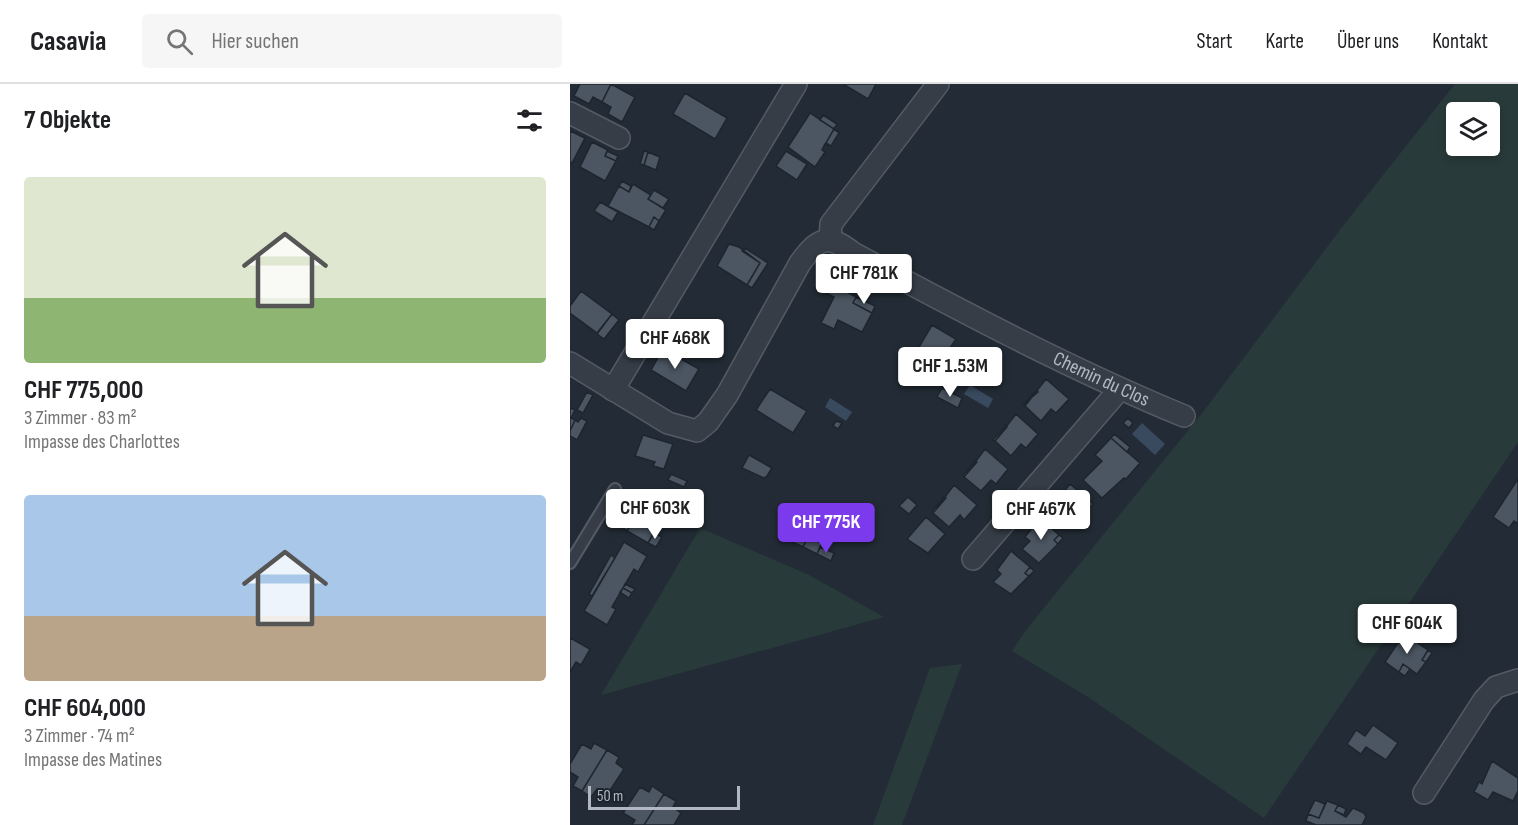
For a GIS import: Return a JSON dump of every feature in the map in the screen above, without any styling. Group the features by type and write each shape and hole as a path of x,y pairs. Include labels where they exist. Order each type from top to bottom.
{"street":[{"path":"613,390 796,84"},
{"path":"570,363 668,423 697,431 708,422 727,395 800,262 810,249 821,241 830,240 831,224 938,84"},
{"path":"570,113 619,138"},
{"name":"Chemin du Clos","path":"830,240 840,242 853,253 907,282 1119,390 1184,416"},
{"path":"973,559 1119,390"},
{"path":"1424,793 1484,700 1496,687 1518,680"}],"lane":[{"path":"570,563 615,489"}],"shaded area":[{"path":"1455,84 1518,84 1518,442 1264,818 1088,697 1012,651 1026,630 1203,412 1346,222"},
{"path":"700,528 809,575 884,617 601,695"},
{"path":"962,664 902,825 873,825 930,668"}],"water":[{"path":"970,385 993,399 988,408 964,394"},
{"path":"830,398 852,412 846,421 825,407"},
{"path":"1142,423 1165,444 1155,455 1132,434"}],"building":[{"path":"580,84 611,84 602,102 593,97 589,104 574,96"},
{"path":"611,84 635,97 622,122 608,114 611,107 602,102"},
{"path":"843,84 876,84 868,99"},
{"path":"685,93 727,118 715,139 673,114"},
{"path":"810,113 834,129 826,143 831,146 825,144 822,150 825,152 815,167 788,147"},
{"path":"823,115 837,124 834,129 820,120"},
{"path":"834,129 839,133 831,146 826,143"},
{"path":"570,131 585,138 572,163 570,162"},
{"path":"592,142 608,150 605,156 616,161 605,181 580,167"},
{"path":"607,151 618,156 616,161 605,156"},
{"path":"644,151 648,152 644,165 640,164"},
{"path":"786,151 807,164 797,180 776,166"},
{"path":"648,152 660,157 656,170 644,165"},
{"path":"622,181 631,186 629,192 619,186"},
{"path":"633,184 651,195 648,199 666,210 659,221 654,217 649,227 608,206 619,186 629,192"},
{"path":"654,190 669,199 663,208 648,199"},
{"path":"600,202 618,212 612,222 594,211"},
{"path":"654,217 659,221 654,230 649,227"},
{"path":"729,244 739,247 760,263 747,285 717,266"},
{"path":"745,248 768,263 752,288 747,285 760,263 742,251"},
{"path":"831,274 851,284 847,292 856,297 853,303 872,313 862,332 838,320 834,329 821,323 834,297 822,291"},
{"path":"581,291 612,314 597,333 570,313 570,306"},
{"path":"856,297 875,306 872,313 853,303"},
{"path":"612,314 619,320 604,339 597,334"},
{"path":"932,325 956,339 950,348 968,359 954,382 930,368 926,374 909,364"},
{"path":"663,349 699,369 686,391 651,370"},
{"path":"966,363 973,367 964,383 956,378"},
{"path":"930,368 936,372 932,378 926,374"},
{"path":"1046,379 1069,399 1056,413 1051,409 1041,421 1025,406"},
{"path":"942,388 962,398 958,408 937,397"},
{"path":"770,389 807,411 793,433 756,410"},
{"path":"587,392 593,395 583,413 577,410"},
{"path":"570,408 575,410 571,418 575,420 570,431"},
{"path":"1016,414 1038,434 1026,448 1021,444 1011,456 995,441"},
{"path":"581,418 587,421 577,440 570,436 570,431 575,420 578,422"},
{"path":"1128,418 1133,423 1129,428 1123,423"},
{"path":"836,421 842,423 838,429 833,426"},
{"path":"1006,425 1007,427 995,441 993,440"},
{"path":"1114,434 1130,447 1127,452 1111,438"},
{"path":"643,435 673,444 664,469 653,466 655,462 635,456"},
{"path":"1111,438 1140,463 1126,479 1124,478 1102,498 1083,480 1102,461 1095,455"},
{"path":"985,449 1008,469 996,484 991,480 981,491 964,477"},
{"path":"749,455 772,468 767,476 764,478 742,468"},
{"path":"975,461 977,462 964,477 963,475"},
{"path":"671,474 687,481 684,487 668,480"},
{"path":"1518,479 1518,524 1514,521 1509,528 1493,517"},
{"path":"1070,484 1089,500 1084,506 1088,509 1068,529 1052,515 1060,506 1055,503"},
{"path":"954,485 977,505 964,520 960,515 949,527 933,513"},
{"path":"649,493 674,508 664,526 659,523 648,543 627,531"},
{"path":"908,497 917,505 909,514 899,506"},
{"path":"944,497 946,498 933,513 932,511"},
{"path":"1089,500 1093,504 1088,509 1084,506"},
{"path":"636,507 639,509 627,531 623,528"},
{"path":"926,517 945,534 928,553 907,539"},
{"path":"1040,518 1059,535 1054,540 1058,544 1039,563 1022,549 1030,541 1025,537"},
{"path":"793,529 808,536 803,547 788,540"},
{"path":"654,533 662,537 656,547 648,543"},
{"path":"1059,535 1063,538 1058,544 1054,540"},
{"path":"808,536 822,543 817,554 803,547"},
{"path":"624,542 647,556 638,572 634,569 612,607 616,609 607,625 584,611"},
{"path":"820,547 834,553 831,561 817,554"},
{"path":"1011,551 1030,567 1025,573 1029,576 1011,594 993,582 1001,574 997,570"},
{"path":"611,555 615,558 592,596 589,594"},
{"path":"1030,567 1034,571 1029,576 1025,573"},
{"path":"625,584 635,589 632,593 623,588"},
{"path":"623,588 632,593 629,598 620,592"},
{"path":"1404,634 1428,650 1422,660 1426,662 1417,674 1403,664 1399,672 1385,662"},
{"path":"570,638 590,649 581,665 576,662 570,672"},
{"path":"1428,650 1432,653 1426,662 1422,660"},
{"path":"1403,664 1410,669 1405,676 1399,672"},
{"path":"1373,725 1398,743 1386,760 1366,747 1361,754 1347,744 1356,730 1365,736"},
{"path":"594,743 607,750 582,791 573,786 578,777 570,772 570,764 582,744 591,749"},
{"path":"607,750 619,757 616,763 624,769 607,795 597,789 591,797 582,791"},
{"path":"1492,761 1518,778 1518,791 1513,801 1493,792 1488,800 1474,792 1479,782 1482,784"},
{"path":"652,786 664,794 644,825 632,825 635,820 623,813 640,787 649,792"},
{"path":"664,794 676,801 673,807 681,813 674,825 644,825"},
{"path":"1315,800 1325,804 1319,818 1308,814"},
{"path":"1327,801 1338,805 1335,811 1346,817 1353,808 1364,813 1366,817 1362,825 1316,825 1306,821 1308,814 1319,818"},
{"path":"1338,805 1346,809 1344,815 1335,811"}]}
